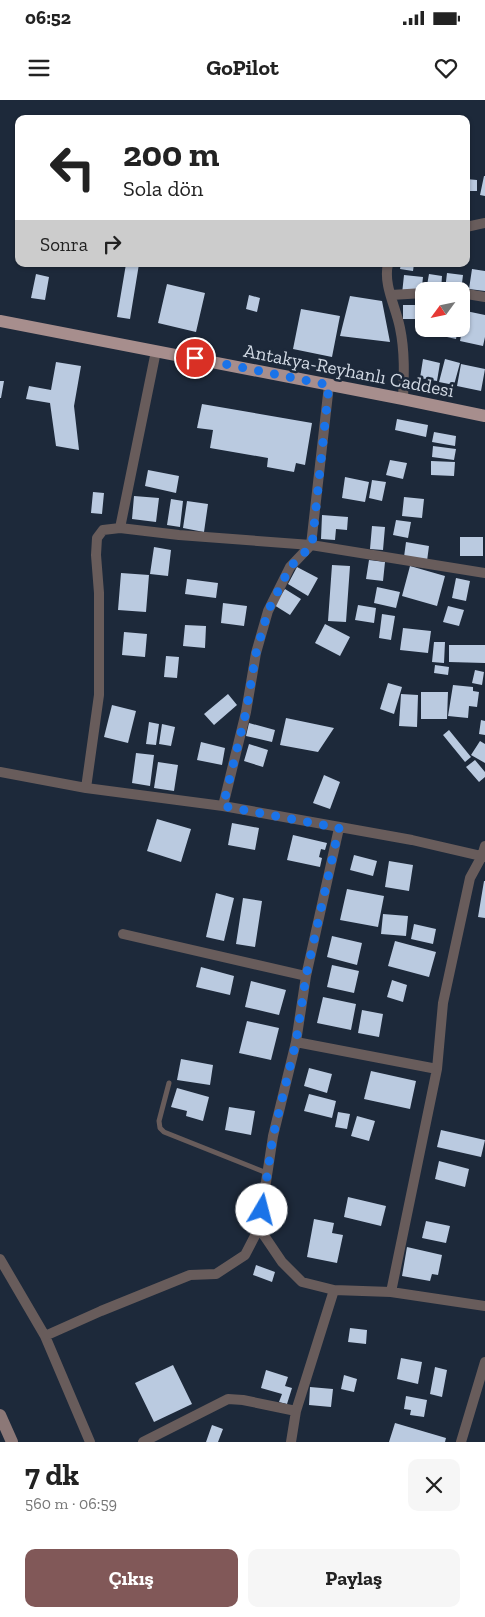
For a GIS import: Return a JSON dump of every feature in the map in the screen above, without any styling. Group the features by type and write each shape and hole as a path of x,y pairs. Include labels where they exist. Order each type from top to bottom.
{"main road":[{"name":"Antakya-Reyhanlı Caddesi","path":"0,321 485,416"}],"street":[{"path":"470,227 485,223"},
{"path":"387,267 386,274 400,328 404,357 404,399"},
{"path":"391,295 415,294"},
{"path":"470,294 485,297"},
{"path":"120,528 156,351"},
{"path":"223,806 246,712 256,653 268,611 290,567 312,545 329,385"},
{"path":"86,788 99,695 100,593 96,555 97,538 103,530 120,528 179,535 312,545 485,573"},
{"path":"0,772 86,788 223,806 484,853 470,878 449,974 443,1004 437,1069 391,1292"},
{"path":"45,1336 190,1275 216,1274 245,1254 259,1228 273,1136 296,1042 306,976 339,828"},
{"path":"123,934 306,976"},
{"path":"296,1042 437,1069"},
{"path":"259,1228 282,1262 302,1282 334,1290 391,1292 485,1306"},
{"path":"0,1259 45,1336 90,1442"},
{"path":"291,1442 296,1412 334,1290"},
{"path":"461,1442 485,1362"},
{"path":"143,1442 228,1399 243,1400 296,1412"},
{"path":"0,1415 12,1442"}],"lane":[{"path":"168,1083 159,1121 160,1128 164,1132 267,1173"}],"building":[{"path":"485,176 485,196 480,195"},
{"path":"470,179 477,180 477,191 470,191"},
{"path":"125,267 139,267 130,319 117,317"},
{"path":"400,267 414,267 413,271 400,269"},
{"path":"472,269 485,271 485,291 470,289"},
{"path":"447,273 463,275 462,282 446,282"},
{"path":"36,274 49,277 45,300 31,298"},
{"path":"429,274 442,276 442,282 428,282"},
{"path":"404,275 423,277 422,282 415,282 415,295 402,294"},
{"path":"167,284 205,293 196,332 158,323"},
{"path":"249,295 260,298 257,312 246,309"},
{"path":"350,296 382,301 390,342 340,336"},
{"path":"403,305 415,305 415,319 403,319"},
{"path":"301,309 340,316 332,357 293,349"},
{"path":"470,312 485,315 483,346 460,341 461,338 470,338"},
{"path":"423,359 440,363 437,381 420,378"},
{"path":"445,359 460,363 454,385 439,382"},
{"path":"56,362 81,366 74,406 79,450 56,446 50,403 26,399 29,386 51,390"},
{"path":"461,364 485,369 481,391 457,386"},
{"path":"0,381 4,381 1,398 0,398"},
{"path":"202,404 312,423 305,465 296,463 294,472 267,467 268,458 210,448 213,430 197,428"},
{"path":"397,419 428,425 426,437 395,430"},
{"path":"434,432 456,436 455,446 432,442"},
{"path":"433,446 456,449 454,460 432,457"},
{"path":"390,460 407,463 403,479 386,475"},
{"path":"431,461 455,462 454,476 431,475"},
{"path":"148,470 179,476 176,493 145,486"},
{"path":"345,477 369,482 365,502 342,498"},
{"path":"372,480 386,482 382,501 369,498"},
{"path":"93,492 104,493 102,514 91,513"},
{"path":"134,496 159,498 156,522 132,519"},
{"path":"404,497 424,499 422,518 402,516"},
{"path":"171,499 183,501 180,527 167,525"},
{"path":"187,501 208,504 204,532 183,528"},
{"path":"322,515 348,517 347,530 336,529 335,540 321,539"},
{"path":"396,520 411,522 408,538 393,535"},
{"path":"372,526 385,527 383,550 370,549"},
{"path":"460,537 483,537 483,556 460,556"},
{"path":"406,542 429,546 427,561 404,557"},
{"path":"154,547 171,550 168,576 150,574"},
{"path":"369,560 385,562 383,581 366,579"},
{"path":"332,565 350,566 346,622 328,621"},
{"path":"410,566 445,576 437,606 402,596"},
{"path":"297,567 318,578 308,596 288,584"},
{"path":"121,573 149,575 146,612 118,610"},
{"path":"456,578 470,581 466,601 452,598"},
{"path":"187,579 218,583 216,598 185,594"},
{"path":"377,587 400,592 396,608 374,603"},
{"path":"285,589 301,599 290,615 274,605"},
{"path":"223,603 247,606 244,626 221,623"},
{"path":"358,605 376,608 374,623 355,620"},
{"path":"448,606 464,610 459,626 443,622"},
{"path":"382,614 395,616 391,640 379,638"},
{"path":"325,624 350,637 340,656 315,643"},
{"path":"185,625 206,626 205,648 183,646"},
{"path":"403,628 431,631 428,653 400,650"},
{"path":"124,632 147,634 145,657 122,655"},
{"path":"434,642 445,642 444,663 432,662"},
{"path":"449,645 485,645 485,663 449,662"},
{"path":"166,656 179,657 177,678 164,677"},
{"path":"435,665 449,667 448,675 434,673"},
{"path":"475,670 484,672 482,685 472,683"},
{"path":"388,683 402,687 394,714 380,709"},
{"path":"453,685 473,687 473,691 479,692 477,707 469,706 468,718 448,716"},
{"path":"421,692 448,692 447,719 421,719"},
{"path":"228,694 237,705 214,725 204,714"},
{"path":"401,694 418,695 417,727 399,726"},
{"path":"112,705 136,711 128,743 104,737"},
{"path":"286,718 334,728 318,752 280,745"},
{"path":"481,720 485,721 485,735 479,734"},
{"path":"149,722 159,724 156,745 146,744"},
{"path":"249,723 275,730 272,742 246,736"},
{"path":"162,724 175,727 171,746 159,744"},
{"path":"449,730 471,757 465,762 443,735"},
{"path":"480,741 485,744 485,763 471,755"},
{"path":"201,742 225,748 222,765 197,760"},
{"path":"249,744 268,750 263,767 244,761"},
{"path":"136,753 154,755 150,786 132,783"},
{"path":"475,760 485,772 485,777 479,782 466,767"},
{"path":"158,762 178,765 174,791 154,788"},
{"path":"324,775 340,782 330,809 313,803"},
{"path":"157,819 191,829 181,862 147,851"},
{"path":"232,823 259,828 255,850 228,845"},
{"path":"293,835 327,843 325,850 321,849 319,857 322,858 320,867 287,860"},
{"path":"354,855 377,861 373,876 350,870"},
{"path":"389,861 413,865 409,891 385,887"},
{"path":"485,881 485,918 478,917"},
{"path":"347,889 384,896 378,927 340,920"},
{"path":"216,893 234,898 224,941 206,937"},
{"path":"243,898 262,901 255,947 236,944"},
{"path":"383,914 408,916 406,936 381,934"},
{"path":"414,924 436,929 433,944 411,939"},
{"path":"332,936 362,943 357,965 327,957"},
{"path":"395,941 436,952 429,977 388,966"},
{"path":"332,965 359,971 354,993 327,987"},
{"path":"201,967 234,976 230,995 196,987"},
{"path":"392,980 407,985 403,1002 387,997"},
{"path":"251,981 286,990 279,1015 245,1007"},
{"path":"323,997 356,1004 351,1030 317,1023"},
{"path":"362,1010 383,1014 379,1037 358,1033"},
{"path":"247,1021 279,1028 271,1060 239,1053"},
{"path":"181,1059 213,1065 210,1085 177,1080"},
{"path":"309,1068 332,1074 327,1093 304,1086"},
{"path":"371,1071 416,1081 410,1109 364,1099"},
{"path":"177,1088 209,1097 203,1121 186,1116 187,1111 171,1107"},
{"path":"309,1094 336,1101 332,1118 304,1111"},
{"path":"229,1107 255,1111 251,1135 225,1130"},
{"path":"338,1112 350,1114 347,1129 335,1127"},
{"path":"357,1116 375,1121 369,1141 351,1136"},
{"path":"441,1130 485,1140 481,1157 437,1147"},
{"path":"439,1161 469,1169 465,1187 435,1179"},
{"path":"348,1197 386,1206 381,1226 344,1217"},
{"path":"314,1219 334,1223 332,1233 343,1235 337,1263 307,1257"},
{"path":"426,1221 450,1226 446,1243 422,1238"},
{"path":"407,1247 442,1255 438,1275 432,1274 430,1281 402,1276"},
{"path":"256,1265 275,1272 272,1282 253,1275"},
{"path":"350,1328 367,1330 366,1344 348,1342"},
{"path":"401,1358 422,1362 418,1384 397,1379"},
{"path":"173,1365 192,1404 154,1422 135,1383"},
{"path":"435,1367 447,1370 442,1397 430,1394"},
{"path":"266,1370 288,1377 285,1386 292,1388 287,1404 279,1402 282,1394 261,1388"},
{"path":"344,1375 357,1379 354,1392 341,1389"},
{"path":"310,1387 333,1389 331,1407 309,1405"},
{"path":"406,1396 427,1400 424,1417 410,1415 411,1410 404,1409"},
{"path":"395,1423 446,1438 445,1442 389,1442"},
{"path":"212,1425 223,1429 218,1442 206,1442"}],"route":[{"path":"195,358 329,385 312,545 290,567 268,611 256,653 246,712 223,806 339,828 306,976 296,1042 273,1136 262,1210"}]}
